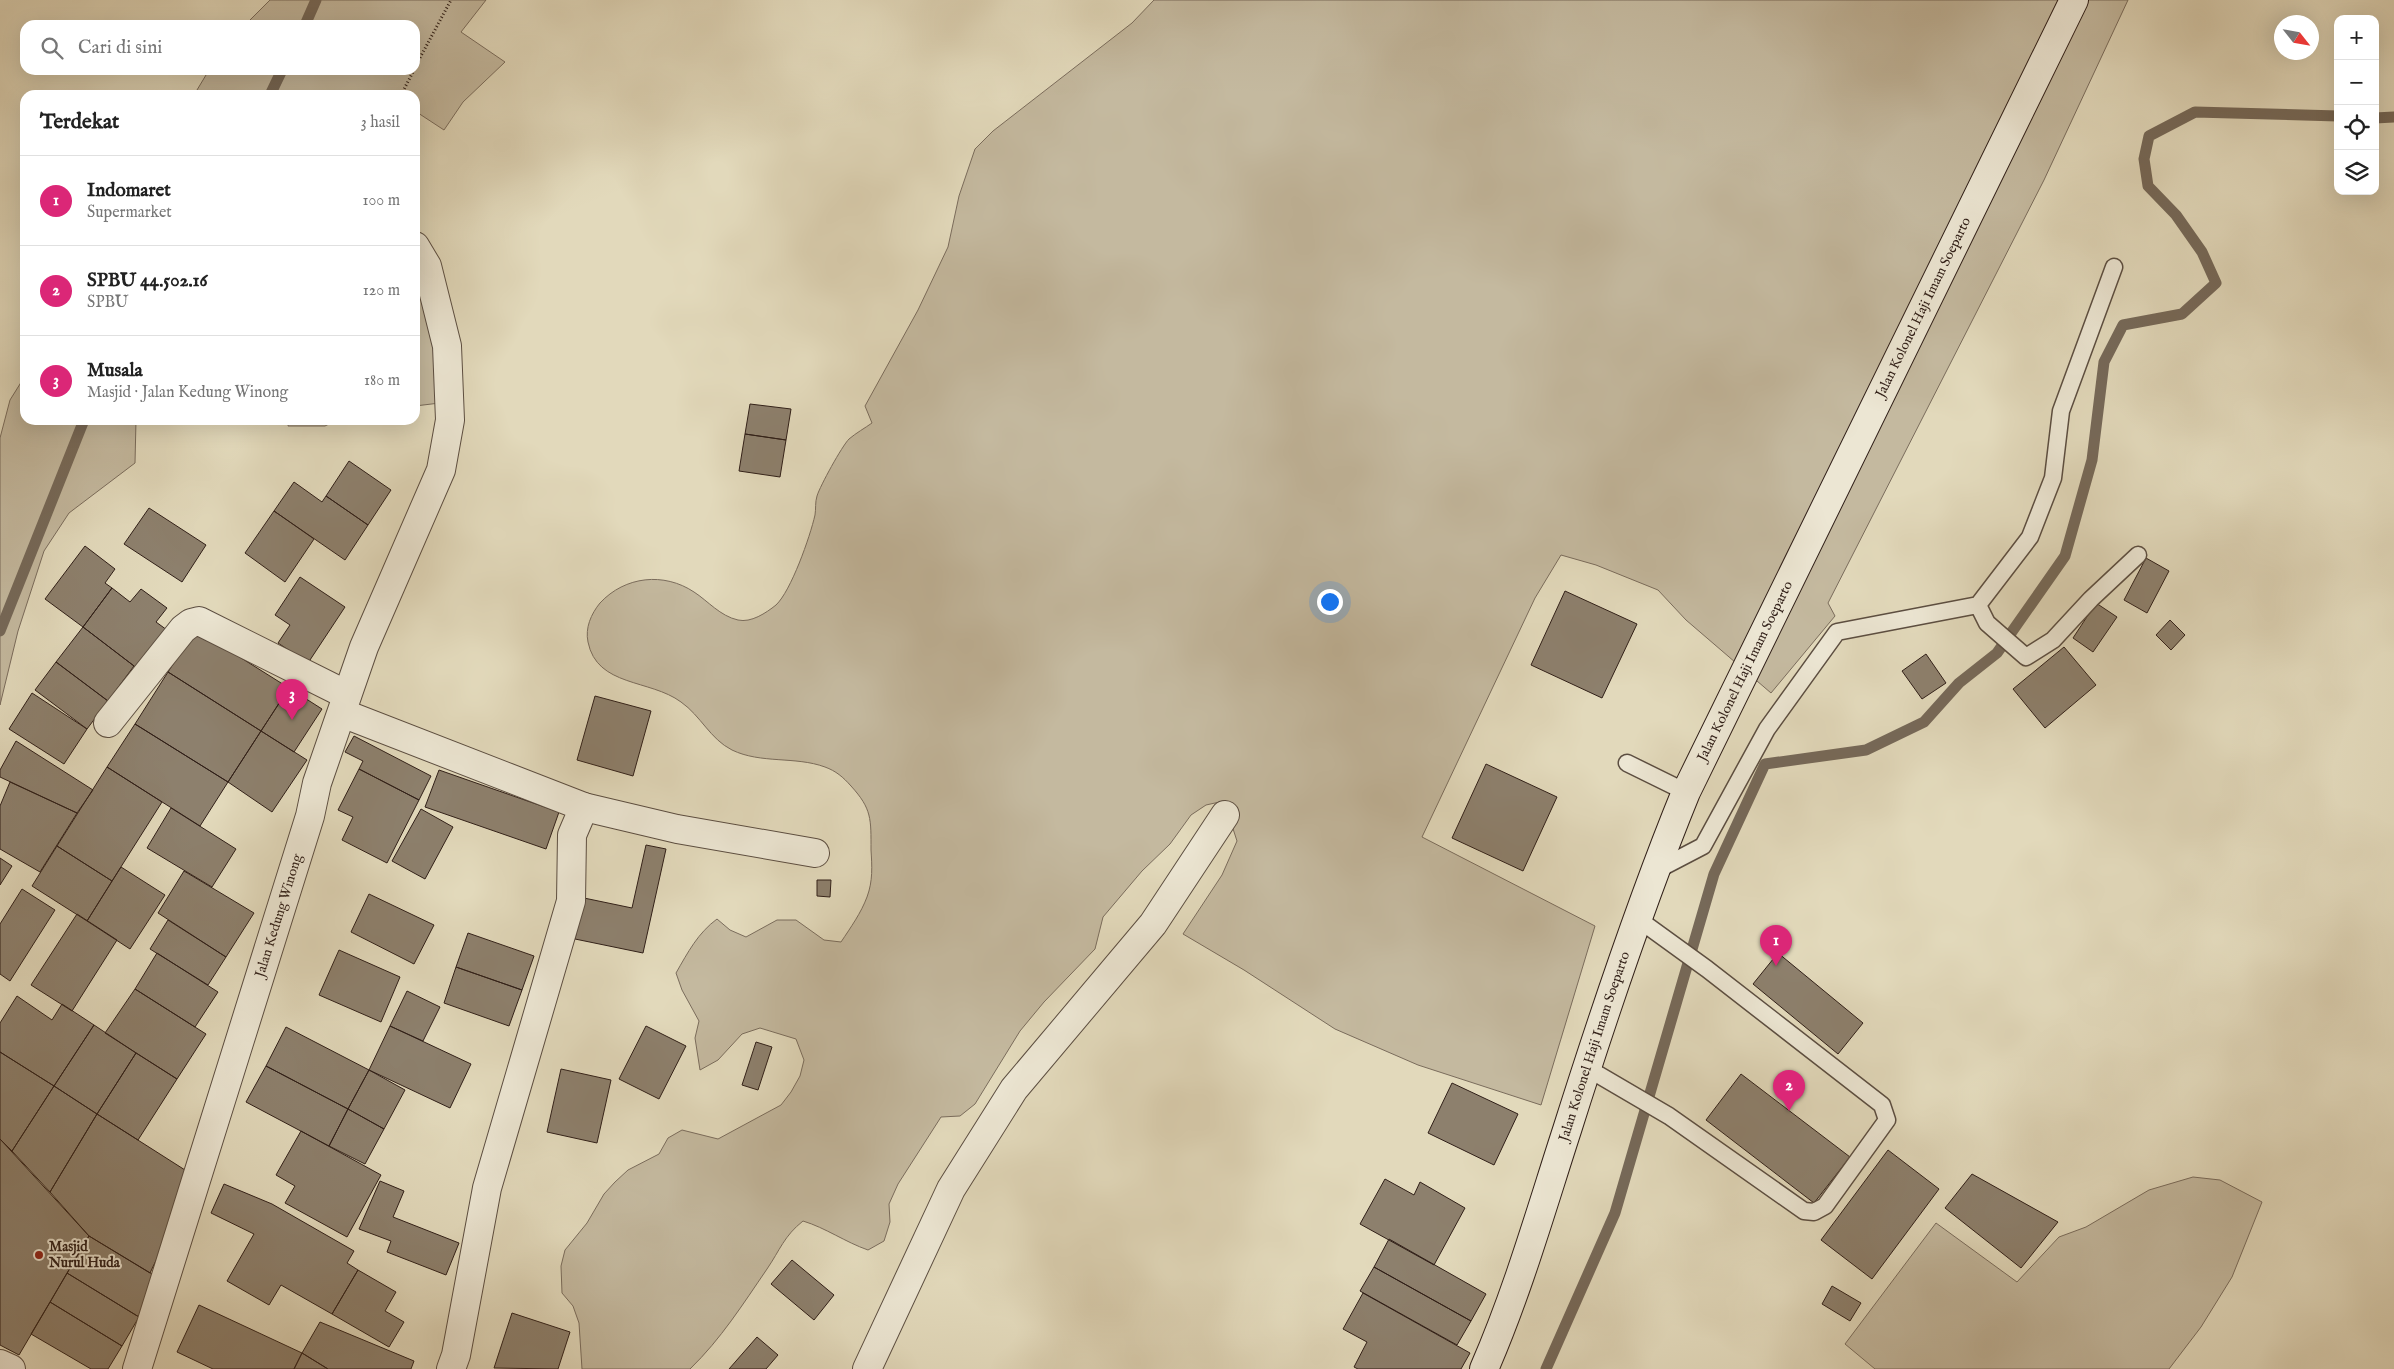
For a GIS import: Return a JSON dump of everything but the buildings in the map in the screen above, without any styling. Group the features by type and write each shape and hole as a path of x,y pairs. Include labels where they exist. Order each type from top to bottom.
{"street":[{"name":"Jalan Kolonel Haji Imam Soeparto","path":"1484,1369 1508,1313 1653,872 1686,792 1988,180 2074,0"},
{"name":"Jalan Kedung Winong","path":"137,1369 310,816 317,782 364,647 441,470 450,420 447,346 427,266 420,254"},
{"path":"108,723 183,629 191,623 199,621 345,704 584,807 677,828 814,853"},
{"path":"451,1369 456,1355 487,1188 571,901 572,835 584,807"},
{"path":"867,1369 950,1189 1014,1089 1153,924 1225,815"},
{"path":"0,1364 11,1369"}],"lane":[{"path":"1653,872 1703,846 1767,728 1837,632 1978,605 2030,536 2052,478 2061,412 2114,267"},
{"path":"1978,605 1987,623 2026,657 2053,640 2091,599 2138,555"},
{"path":"1627,763 1686,792"},
{"path":"1587,1068 1669,1116 1804,1211 1814,1212 1825,1206 1887,1120 1882,1105 1707,969 1638,919"}],"path":[{"path":"420,58 451,0"},
{"path":"404,90 411,75"}],"shaded area":[{"path":"270,0 486,0 461,32 505,62 463,102 444,130 420,114 420,90 197,90 206,75 420,75 420,20 250,20"},
{"path":"1154,0 2128,0 2044,180 1828,603 1835,616 1771,693 1686,620 1658,590 1596,565 1561,555 1535,598 1422,837 1595,926 1541,1105 1418,1065 1335,1029 1244,970 1183,934 1222,875 1237,841 1224,801 1206,805 1191,815 1170,844 1142,871 1103,917 1095,949 1044,1002 1020,1031 975,1104 960,1116 941,1117 898,1184 889,1204 890,1222 884,1241 868,1250 803,1221 787,1238 722,1333 690,1369 582,1369 579,1323 573,1306 562,1293 561,1266 565,1250 587,1223 604,1194 628,1170 659,1154 668,1138 682,1130 718,1139 781,1105 800,1076 804,1060 796,1039 760,1028 742,1034 718,1060 700,1070 695,1038 699,1021 682,990 676,973 680,965 699,937 717,919 730,930 746,937 777,920 796,920 824,940 841,942 865,903 869,891 872,868 871,830 867,808 858,794 842,777 836,772 814,764 766,759 732,750 711,734 681,702 655,689 613,675 593,657 587,637 591,616 600,603 610,594 633,582 645,580 670,581 682,586 694,592 720,612 743,621 753,619 776,605 788,588 799,563 813,525 817,496 827,475 841,449 849,439 872,423 865,406 918,310 948,247 959,196 975,149 993,131 1132,23"},
{"path":"420,234 439,261 448,402 420,405"},
{"path":"20,384 20,425 136,425 135,463 69,513 44,551 18,631 0,705 0,438 10,400"},
{"path":"288,425 327,425 325,426"},
{"path":"2193,1177 2220,1180 2262,1202 2232,1277 2201,1327 2169,1369 1875,1369 1845,1344 1936,1223 2017,1282 2059,1237 2086,1227 2149,1190"}],"waterway":[{"path":"307,20 316,0"},
{"path":"272,90 280,75"},
{"path":"1546,1369 1615,1213 1714,874 1765,764 1866,750 1924,722 1959,683 1997,653 2065,556 2092,460 2104,362 2123,325 2182,314 2216,283 2202,252 2176,215 2148,186 2144,159 2149,136 2195,112 2334,116"},
{"path":"2379,118 2394,117"},
{"path":"0,631 82,425"}],"place":[{"name":"Musala","path":"292,720"},
{"name":"Indomaret","path":"1776,966"},
{"name":"SPBU 44.502.16","path":"1789,1111"},
{"name":"Masjid Nurul Huda","path":"39,1255"}]}
